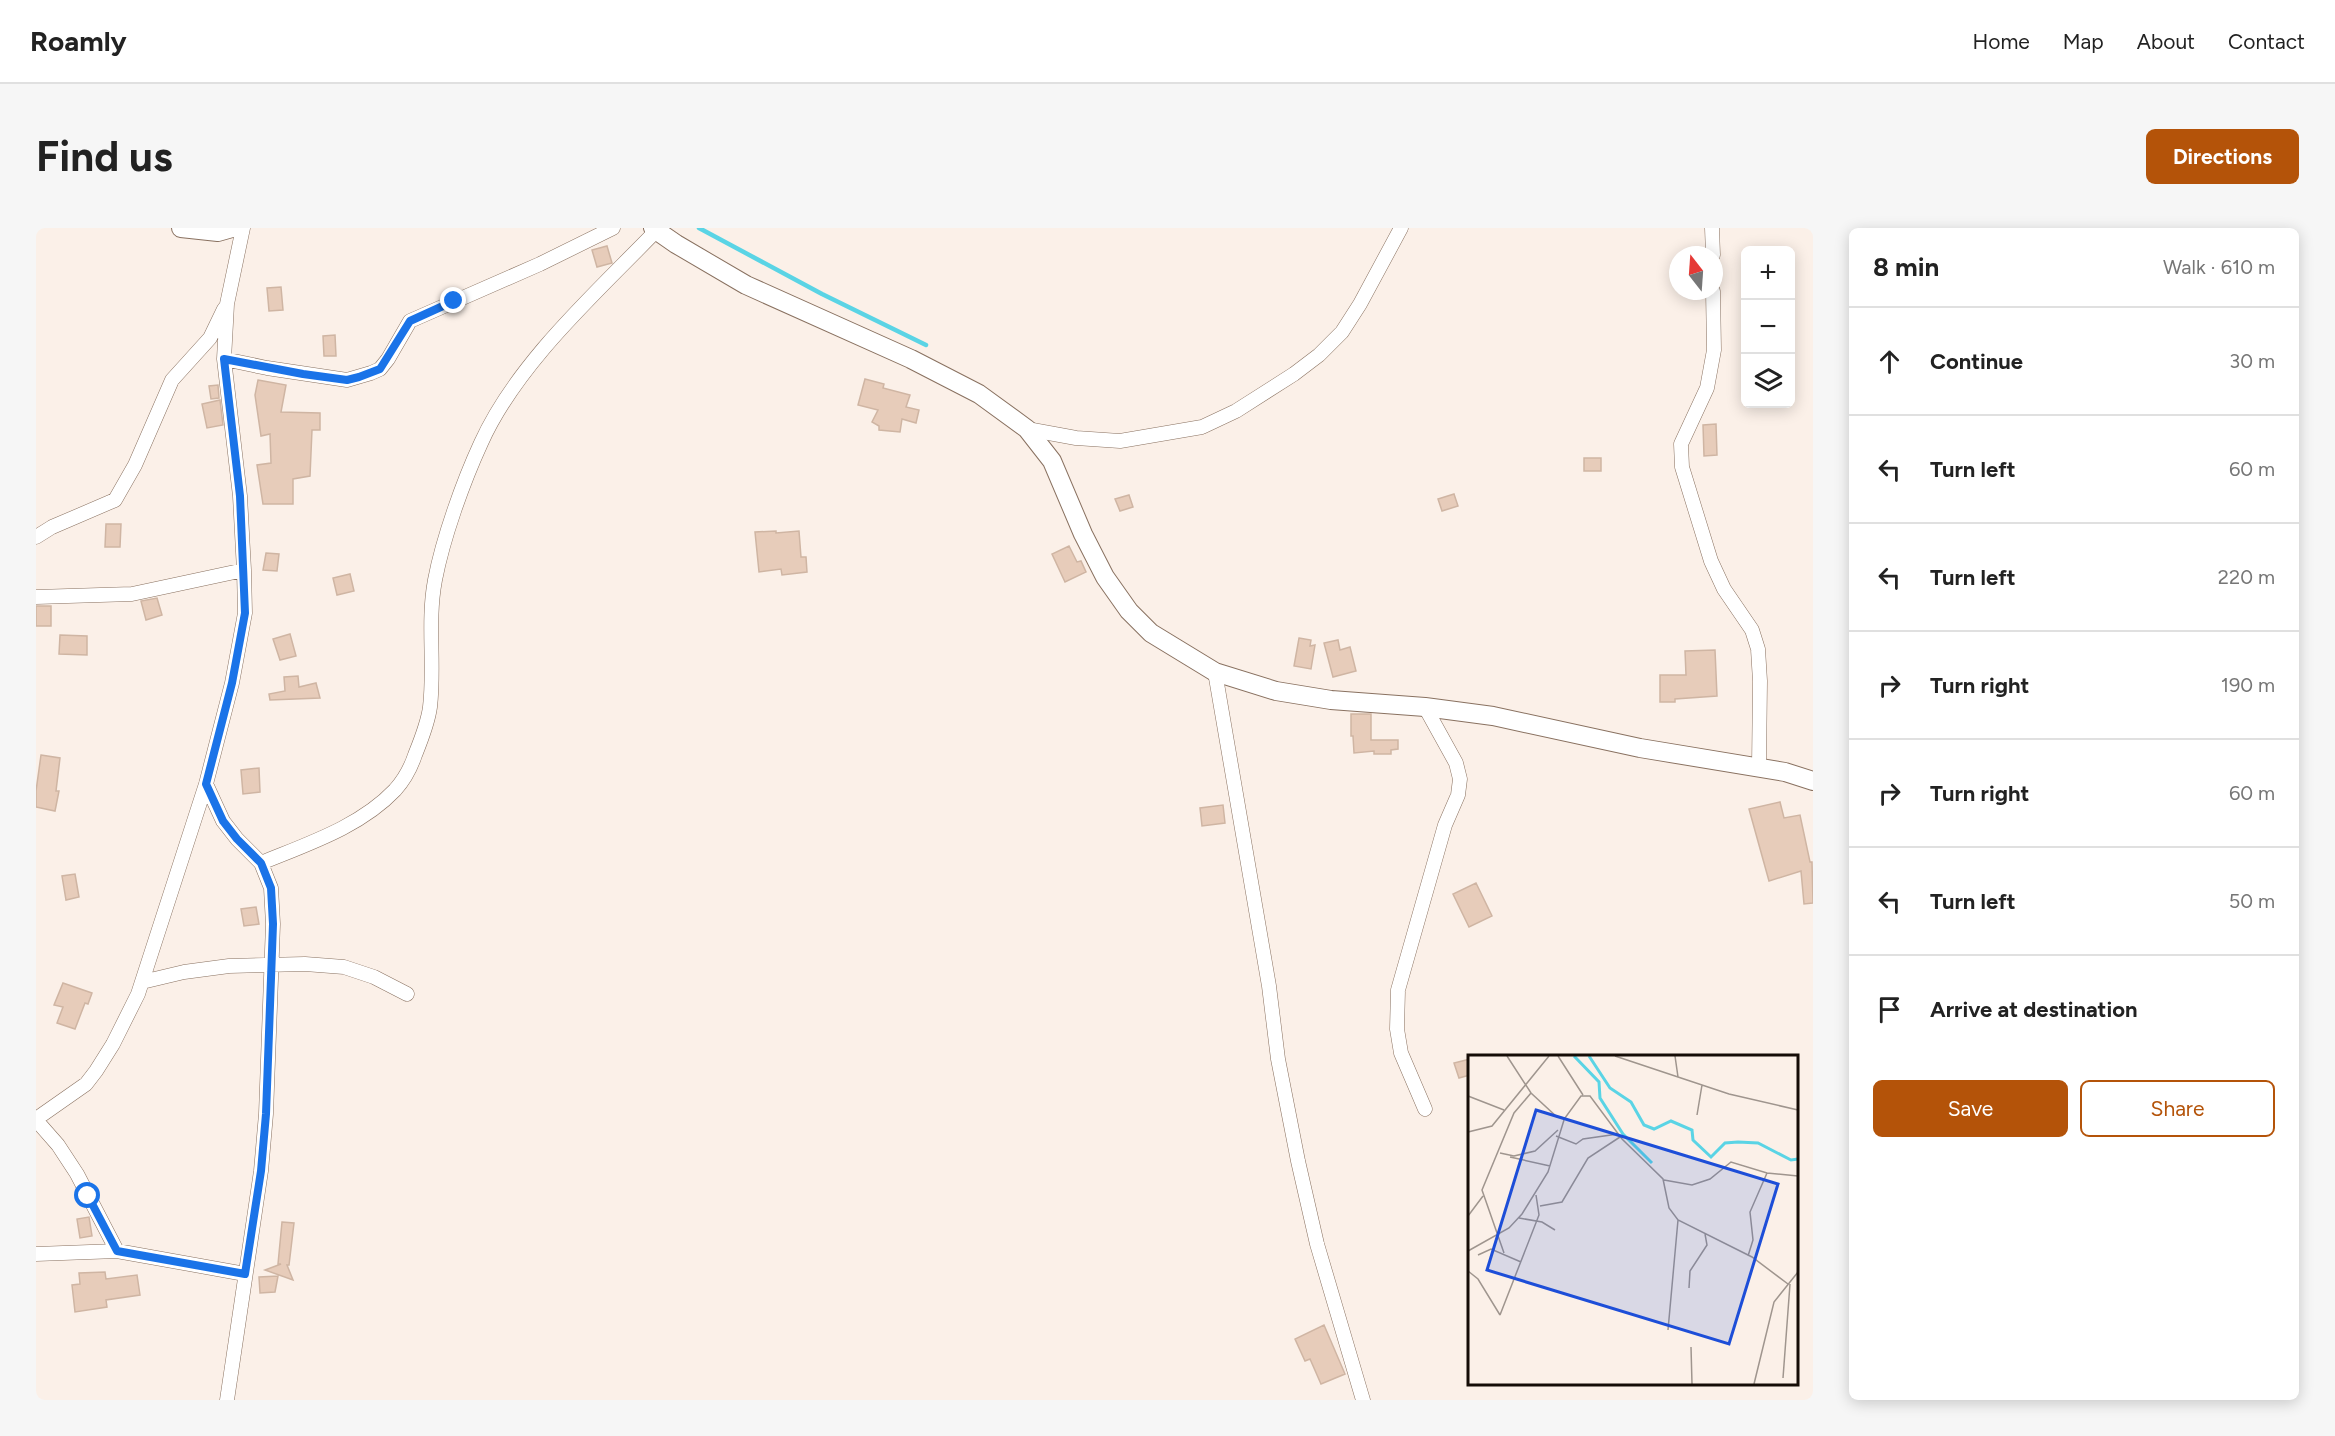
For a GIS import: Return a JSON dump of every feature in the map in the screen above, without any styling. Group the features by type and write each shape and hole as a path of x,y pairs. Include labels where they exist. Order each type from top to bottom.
{"street":[{"path":"181,228 218,232 232,228"},
{"path":"117,1251 77,1174 58,1145 36,1119 86,1084 113,1044 142,982 206,784 223,722 245,613 240,496 224,359 227,304 243,228"},
{"path":"224,359 347,380 371,373 380,369 410,321 540,264 613,228"},
{"path":"1027,429 1077,438 1120,441 1202,427 1236,411 1302,368 1342,332 1360,304 1401,228"},
{"path":"1712,228 1713,246"},
{"path":"261,863 349,825 373,810 397,788 411,766 430,709 431,614 435,580 458,499 481,442 520,377 570,319 655,229 746,285 911,359 979,394 1027,429 1052,461 1083,534 1105,577 1129,610 1151,633 1215,672 1276,691 1331,700 1425,706 1492,716 1640,748 1759,767 1813,781"},
{"path":"1713,300 1714,350 1707,388 1681,444 1682,467 1711,561 1724,589 1752,630 1758,649 1759,767"},
{"path":"36,537 52,527 115,500 135,465 172,380 210,338 227,304"},
{"path":"36,597 132,594 244,570"},
{"path":"1215,672 1269,986 1278,1059 1317,1244 1363,1400"},
{"path":"1425,706 1455,762 1460,779 1458,795 1445,825 1398,990 1397,1029 1401,1053 1425,1109"},
{"path":"206,784 223,821 261,863 271,888 266,1114 261,1171 227,1400"},
{"path":"142,982 184,972 229,966 305,964 344,967 374,977 407,994"},
{"path":"36,1254 117,1251 245,1274"}],"building":[{"path":"607,246 612,263 597,267 592,250"},
{"path":"281,287 283,310 269,311 267,288"},
{"path":"335,335 336,356 324,356 323,336"},
{"path":"865,379 884,384 883,388 910,395 906,407 919,410 916,423 902,419 900,432 879,430 879,426 872,422 878,410 858,405"},
{"path":"258,380 286,385 281,412 320,413 320,430 312,430 310,476 293,479 293,504 263,504 257,465 271,463 270,434 261,436 255,395"},
{"path":"218,385 219,398 211,399 209,386"},
{"path":"220,400 223,425 207,428 202,404"},
{"path":"1716,424 1717,455 1704,456 1703,425"},
{"path":"1584,458 1601,458 1601,471 1584,471"},
{"path":"1454,494 1458,506 1442,511 1438,499"},
{"path":"1129,495 1133,507 1120,511 1115,499"},
{"path":"106,524 121,524 120,547 105,547"},
{"path":"776,531 776,533 799,531 801,557 806,557 807,572 782,575 781,569 759,572 755,532"},
{"path":"1069,546 1077,562 1081,561 1086,572 1065,582 1052,554"},
{"path":"266,553 279,554 277,571 263,570"},
{"path":"350,574 354,591 337,595 333,578"},
{"path":"157,598 162,615 146,620 141,601"},
{"path":"36,606 51,606 51,626 36,626"},
{"path":"290,634 296,656 280,660 273,639"},
{"path":"60,635 87,636 87,655 59,654"},
{"path":"1299,638 1311,640 1310,646 1315,645 1311,669 1294,666"},
{"path":"1338,640 1340,650 1350,647 1356,671 1333,677 1324,643"},
{"path":"1715,650 1717,696 1660,702 1660,675 1686,675 1685,651"},
{"path":"298,676 299,687 316,683 320,698 270,700 269,694 285,691 284,677"},
{"path":"1351,714 1371,714 1371,740 1398,740 1398,749 1391,750 1391,754 1374,754 1374,751 1354,753"},
{"path":"41,755 60,758 56,791 59,791 55,811 36,807"},
{"path":"259,768 260,792 243,794 241,770"},
{"path":"1780,802 1784,818 1800,815 1810,862 1812,862 1813,903 1804,904 1801,871 1769,881 1749,809"},
{"path":"1223,805 1225,823 1202,826 1200,808"},
{"path":"75,874 79,897 66,900 62,876"},
{"path":"1476,883 1492,916 1469,927 1453,894"},
{"path":"256,907 259,924 244,926 241,909"},
{"path":"63,983 92,993 88,1004 85,1003 75,1029 57,1023 63,1007 54,1005"},
{"path":"1468,1060 1468,1076 1459,1078 1454,1063"},
{"path":"89,1217 92,1236 80,1238 77,1219"},
{"path":"282,1222 294,1223 289,1265 287,1265 293,1280 265,1270 281,1264 278,1264"},
{"path":"105,1272 106,1279 137,1275 140,1295 106,1300 107,1307 75,1312 72,1285 80,1284 79,1273"},
{"path":"278,1276 275,1292 260,1293 259,1277"},
{"path":"1324,1325 1345,1374 1321,1384 1310,1359 1305,1361 1295,1339"}],"waterway":[{"path":"699,228 822,294 926,345"}],"route":[{"path":"88,1196 117,1251 206,1269 245,1274 261,1171 266,1114 273,924 271,888 261,863 223,821 206,784 232,683 245,613 240,496 230,428 224,359 347,380 359,377 380,369 410,321 454,301"}]}
